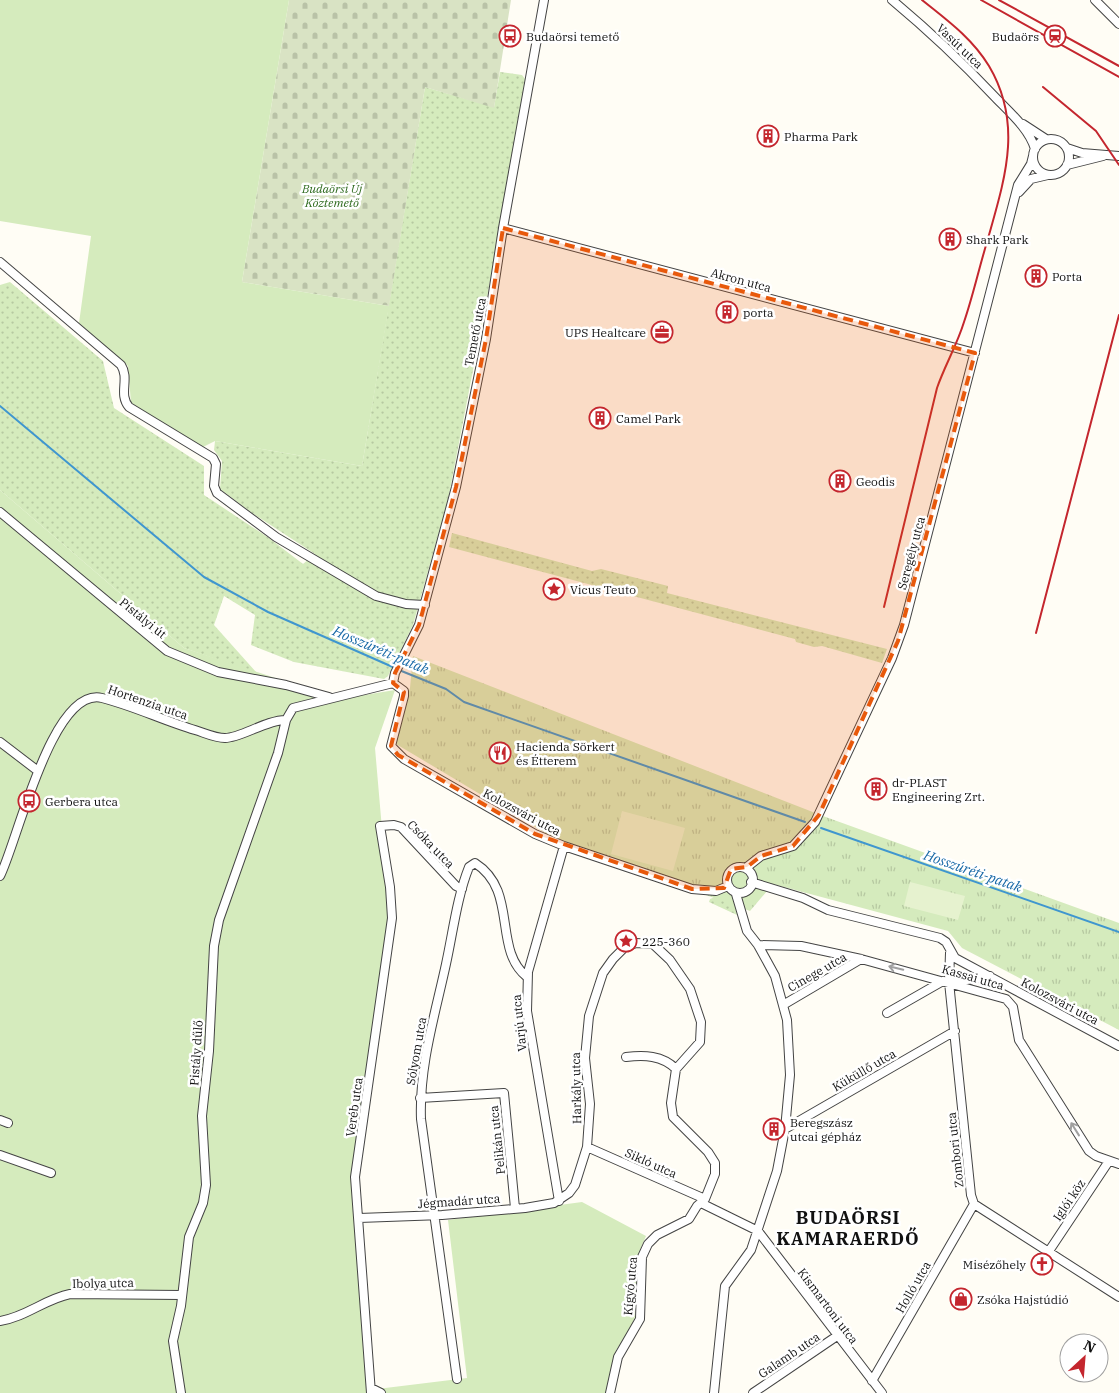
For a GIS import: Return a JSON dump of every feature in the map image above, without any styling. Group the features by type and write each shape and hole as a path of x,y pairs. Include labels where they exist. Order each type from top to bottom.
{"street":[{"name":"Temető utca","path":"393,683 400,662 415,635 425,605 460,468 486,339 503,228 544,0"},
{"name":"Vasút utca","path":"892,0 947,47 1010,112 1029,136 1038,169 1049,175 1058,174 1067,166 1105,156"},
{"path":"1095,0 1119,24"},
{"name":"Vasút utca","path":"1010,112 1046,140 1058,140 1067,148 1082,153 1119,156"},
{"path":"1034,153 1046,140"},
{"path":"1067,148 1069,159 1067,166"},
{"name":"Seregély utca","path":"747,867 761,856 793,846 814,822 892,658 904,625 1018,185 1031,164 1034,153"},
{"name":"Seregély utca","path":"1016,196 1031,179 1049,175"},
{"name":"Akron utca","path":"503,228 975,353"},
{"path":"0,262 121,365 125,375 124,400 129,407 213,458 216,464 214,486 220,497 276,537 369,593 400,603 425,605"},
{"name":"Pistályi út","path":"0,512 167,651 218,672 300,688 329,697"},
{"path":"286,720 293,708 299,705 393,683"},
{"name":"Kolozsvári utca","path":"393,683 404,691 391,746 398,755 535,834 564,846 692,889 716,891 728,886"},
{"path":"299,705 300,688"},
{"name":"Hortenzia utca","path":"0,876 12,848 38,770 63,720 82,702 91,698 101,698 162,720 223,738 272,722 286,720"},
{"name":"Pistály dűlő","path":"181,1393 173,1342 182,1295 189,1237 204,1203 206,1185 202,1116 209,1051 214,946 218,920 278,753 286,720"},
{"path":"0,742 38,770"},
{"name":"Csóka utca","path":"380,826 394,825 401,827 456,886 462,889"},
{"name":"Veréb utca","path":"371,1391 355,1177 392,918 390,887 380,826"},
{"name":"Varjú utca","path":"560,1201 542,1112 527,1011 527,977 564,846"},
{"name":"Sólyom utca","path":"457,1378 420,1098 436,1004 462,889 469,867 475,863 485,870 496,886 504,908 510,953 519,970 527,977"},
{"path":"714,1393 725,1286 750,1250 778,1171 785,1129 790,1053 783,1005 775,976 758,945 747,931 743,919 736,894 728,886 731,870 739,865 747,867 752,875 751,882 746,891 743,919"},
{"name":"Kolozsvári utca","path":"751,882 796,896 828,910 940,938 946,942 950,953 955,958 1119,1046"},
{"path":"736,894 746,891"},
{"name":"Harkály utca","path":"560,1201 575,1185 587,1147 590,1104 585,1058 589,1016 603,972 612,959 624,948 636,943 653,944 670,960 690,989 701,1022 700,1042 676,1069"},
{"name":"Kassai utca","path":"758,945 801,946 861,959 1002,996 1011,1002 1021,1044 1089,1151 1119,1164"},
{"name":"Zombori utca","path":"950,953 946,981 954,1031 971,1195 974,1204 1119,1297"},
{"name":"Cinege utca","path":"783,1005 861,959"},
{"path":"887,1013 946,981 990,976"},
{"name":"Küküllő utca","path":"785,1129 954,1031"},
{"path":"626,1057 647,1055 672,1065 676,1069 671,1103 673,1117 708,1152 715,1163 715,1174 703,1201 758,1231"},
{"name":"Pelikán utca","path":"420,1098 504,1093 515,1208"},
{"path":"0,1120 8,1123"},
{"name":"Sikló utca","path":"587,1147 703,1201"},
{"path":"0,1155 51,1173"},
{"name":"Iglói köz","path":"1049,1251 1109,1161"},
{"name":"Jégmadár utca","path":"359,1218 515,1208 554,1204 560,1201"},
{"name":"Kígyó utca","path":"610,1393 618,1357 640,1319 642,1257 648,1244 657,1235 689,1219 703,1201"},
{"name":"Holló utca","path":"872,1381 974,1204"},
{"name":"Kismartoni utca","path":"758,1231 882,1393"},
{"name":"Ibolya utca","path":"0,1321 16,1318 60,1296 70,1294 182,1295"},
{"name":"Galamb utca","path":"753,1393 837,1336"},
{"path":"371,1391 380,1393"}],"highlighted area":[{"path":"503,228 975,353 898,641 819,815 793,846 761,856 747,867 731,869 724,888 692,889 535,834 398,755 391,746 404,692 393,683 395,673 419,625 456,487 486,339"}],"green space":[{"path":"0,0 289,0 242,282 389,306 362,466 215,441 203,447 131,403 128,366 79,323 91,236 0,221"},
{"name":"Budaörsi Új Köztemető","path":"289,0 511,0 494,108 425,87 389,306 242,282"},
{"path":"500,72 522,75 525,79 489,287 448,500 413,625 388,676 384,679 294,662 251,645 255,615 224,596 214,625 257,673 184,648 0,490 0,285 10,282 103,361 114,408 204,466 204,495 269,538 303,564 315,554 252,513 220,489 222,461 214,450 215,441 362,466 425,87 494,107"},
{"path":"0,490 184,648 340,699 395,690 375,748 382,829 394,919 357,1156 369,1390 467,1378 448,1220 582,1202 646,1236 637,1257 635,1317 629,1332 616,1350 608,1393 0,1393"},
{"path":"452,533 592,571 601,569 668,586 667,593 887,649 882,663 822,646 814,647 796,642 795,639 449,547"},
{"path":"413,656 823,816 1119,923 1119,1030 962,948 948,931 773,884 750,911 562,843 396,744 394,737 410,688"},
{"path":"622,811 685,828 673,871 611,854"},
{"path":"910,882 965,896 958,920 904,906"},
{"path":"720,895 735,900 737,915 709,902 710,899"}],"waterway":[{"name":"Hosszúréti-patak","path":"0,406 204,577 268,612 395,668"},
{"name":"Hosszúréti-patak","path":"399,670 446,689 464,702 805,822"},
{"name":"Hosszúréti-patak","path":"821,828 1119,932"}],"railway":[{"path":"884,607 937,388 958,339 970,302 999,197 1008,153 1006,110 1000,88 989,66 967,38 922,0"},
{"path":"981,0 1119,77"},
{"path":"999,0 1119,66"},
{"path":"1043,87 1096,131 1119,165"},
{"path":"1036,633 1119,315"}],"place":[{"name":"Budaörsi temető","path":"510,36"},
{"name":"Budaörs","path":"1055,36"},
{"name":"Pharma Park","path":"768,136"},
{"name":"Shark Park","path":"950,239"},
{"name":"Porta","path":"1036,276"},
{"name":"porta","path":"727,312"},
{"name":"UPS Healtcare","path":"662,332"},
{"name":"Camel Park","path":"600,418"},
{"name":"Geodis","path":"840,481"},
{"name":"Vicus Teuto","path":"554,589"},
{"name":"Hacienda Sörkert és Étterem","path":"500,753"},
{"name":"dr-PLAST Engineering Zrt.","path":"876,789"},
{"name":"Gerbera utca","path":"29,801"},
{"name":"225-360","path":"626,941"},
{"name":"Beregszász utcai gépház","path":"774,1129"},
{"name":"Misézőhely","path":"1042,1264"},
{"name":"Zsóka Hajstúdió","path":"961,1299"}],"district":[{"name":"BUDAÖRSI KAMARAERDŐ","path":"848,1227"}]}
